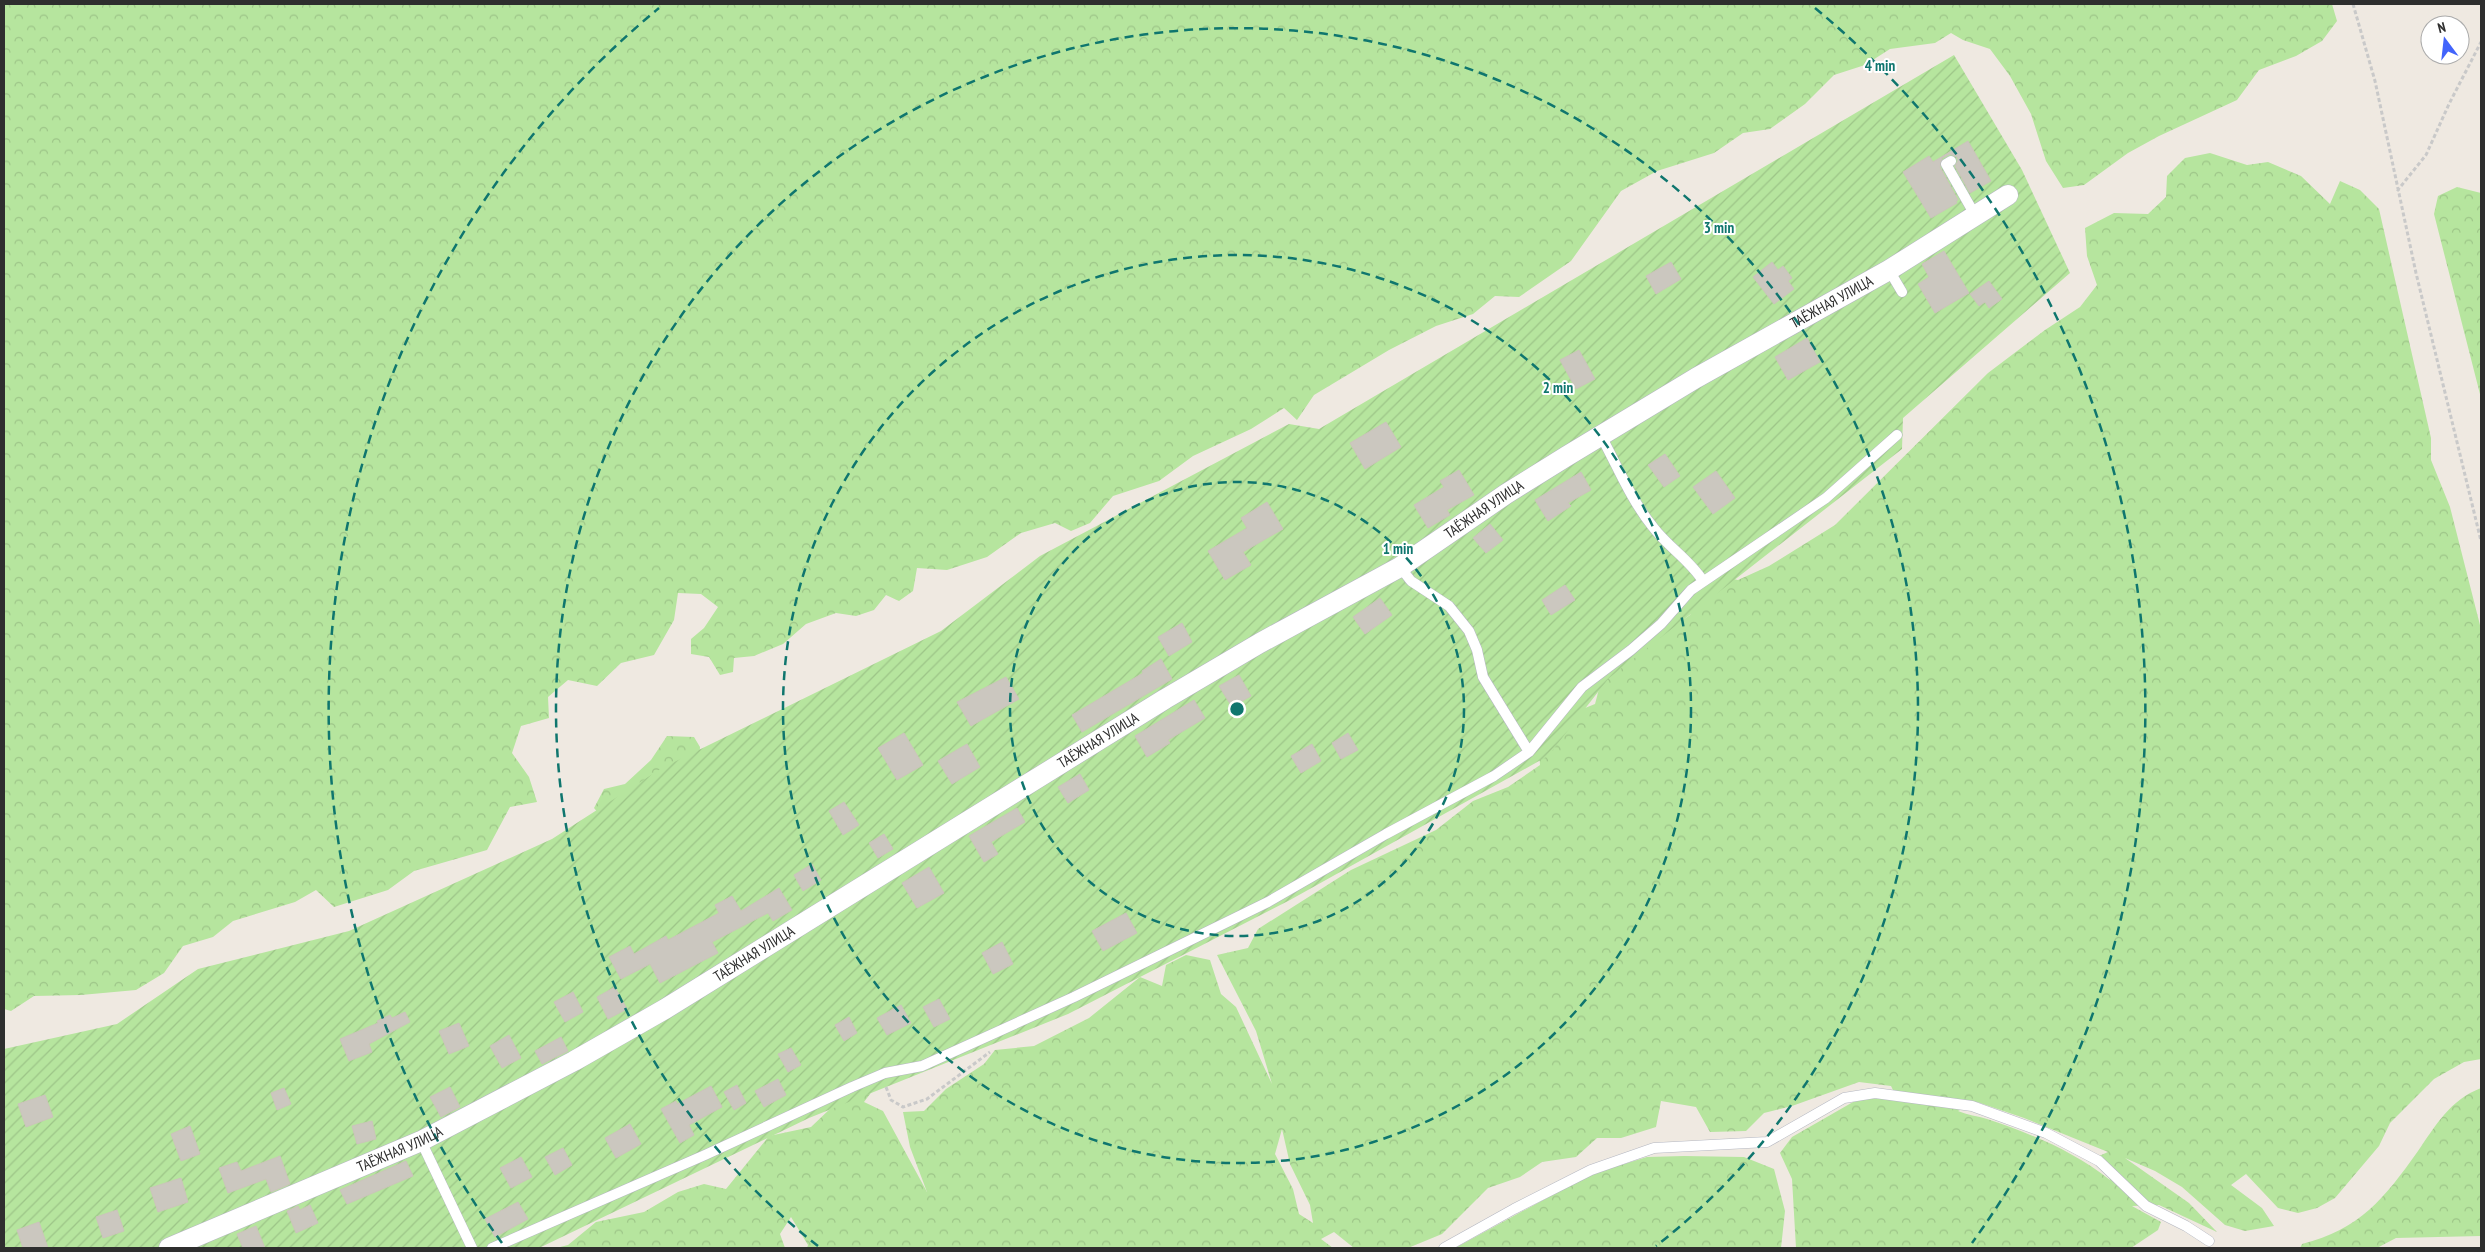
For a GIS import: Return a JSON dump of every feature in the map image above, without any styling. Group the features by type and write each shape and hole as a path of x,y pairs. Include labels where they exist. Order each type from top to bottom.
{"street":[{"name":"ТАЁЖНАЯ УЛИЦА","path":"169,1248 192,1244 421,1141 574,1061 751,957 969,818 1172,695 1334,602 1400,567 1506,494 1696,378 1889,270 2008,195"}],"lane":[{"path":"1951,161 1946,164 1975,216"},
{"path":"1889,270 1902,292"},
{"path":"1602,436 1637,507 1654,529 1678,554 1695,567 1703,581"},
{"path":"492,1248 706,1155 788,1115 885,1073 922,1066 959,1050 1268,902 1386,834 1494,776 1529,752 1582,687 1653,631 1691,590 1826,498 1897,436"},
{"path":"1400,567 1411,582 1449,606 1469,631 1477,650 1483,677 1529,752"},
{"path":"1444,1248 1514,1209 1591,1170 1654,1148 1767,1142 1844,1098 1875,1093 1972,1106 2046,1133 2099,1162 2146,1206 2186,1226 2209,1241"},
{"path":"421,1141 472,1248"}],"path":[{"path":"2353,4 2375,81 2397,192 2481,541"},
{"path":"2397,192 2426,155 2449,104 2481,42"},
{"path":"885,1073 886,1090 891,1100 904,1107 927,1099 993,1050"}],"green space":[{"path":"4,4 2332,4 2337,21 2322,41 2296,56 2259,70 2237,100 2159,136 2128,153 2084,185 2063,188 2046,161 2031,114 2010,76 1990,49 1963,40 1951,33 1935,43 1890,49 1865,65 1834,75 1805,104 1770,129 1743,133 1714,153 1657,171 1621,191 1571,261 1519,297 1495,296 1473,314 1436,326 1389,350 1314,395 1297,420 1284,408 1251,429 1193,456 1159,481 1113,496 1090,523 1071,531 1055,523 1021,533 987,557 947,570 917,568 913,591 899,601 886,595 874,610 856,616 836,613 806,624 783,644 754,656 734,658 733,672 720,675 709,657 691,654 691,639 704,628 718,607 701,594 678,593 674,620 654,655 621,663 597,686 568,680 548,697 549,718 521,726 512,753 529,777 537,802 510,807 487,850 414,871 388,890 334,907 316,890 295,902 233,921 213,937 183,946 164,973 136,990 81,995 34,996 11,1011 4,1009"},
{"path":"1954,55 2022,170 2070,273 1903,418 1902,449 1609,678 1548,756 1290,900 1068,1014 809,1118 539,1248 4,1248 4,1049 117,1024 198,969 349,931 552,839 662,768 941,631 1040,556 1289,424 1319,429"},
{"path":"2210,153 2247,165 2268,162 2301,176 2330,204 2340,181 2360,190 2379,209 2431,438 2431,460 2450,507 2481,629 2481,1059 2464,1062 2434,1079 2390,1123 2379,1146 2335,1198 2317,1208 2298,1213 2278,1208 2246,1174 2231,1185 2262,1208 2274,1226 2245,1231 2225,1225 2182,1187 2155,1171 2125,1158 2189,1203 2217,1232 2159,1205 2132,1206 2161,1222 2158,1230 2131,1248 1796,1248 1792,1179 1780,1153 1792,1137 1860,1098 1896,1096 1891,1086 1859,1082 1792,1106 1764,1113 1746,1131 1710,1132 1696,1107 1661,1101 1656,1127 1621,1138 1597,1138 1576,1157 1542,1162 1520,1177 1488,1188 1442,1234 1408,1248 1354,1248 1334,1232 1321,1239 1333,1248 807,1248 808,1245 791,1217 780,1234 785,1248 556,1248 568,1245 596,1222 644,1212 678,1192 704,1184 726,1189 769,1136 811,1127 832,1107 879,1082 864,1102 883,1111 927,1192 910,1147 903,1112 924,1111 946,1089 984,1064 995,1050 1034,1046 1089,1018 1140,977 1162,986 1166,965 1186,955 1210,960 1221,994 1236,1007 1272,1084 1256,1031 1217,955 1248,948 1258,929 1351,870 1436,830 1473,801 1508,787 1540,765 1538,738 1580,710 1595,704 1603,674 1690,615 1700,597 1719,576 1738,580 1769,566 1835,525 1988,373 2045,330 2080,307 2097,285 2087,256 2085,228 2114,213 2148,214 2166,197 2167,176 2185,158","holes":["1977,1102 2024,1118 2108,1152 2099,1156 2110,1180 2082,1160 2052,1144 2004,1125 1958,1111","1282,1129 1290,1164 1310,1205 1313,1223 1299,1214 1293,1189 1275,1154"]},
{"path":"2457,187 2481,193 2481,398 2434,214 2438,196"},
{"path":"667,736 694,737 700,747 699,765 604,820 594,808 604,789 625,784 651,760"},
{"path":"2481,1088 2481,1236 2396,1238 2377,1248 2300,1248 2302,1244 2340,1230 2369,1210 2394,1184 2452,1106 2470,1093"},
{"path":"1647,1157 1744,1157 1774,1169 1785,1211 1781,1248 1455,1248 1591,1174"}],"building":[{"path":"1968,141 1991,181 1970,193 1955,166 1958,161 1957,157 1950,154 1942,158 1940,167 1958,200 1956,201 1957,203 1931,218 1903,172 1929,156 1933,162"},
{"path":"1944,251 1969,293 1935,313 1918,284 1929,277 1922,264"},
{"path":"1671,262 1681,279 1656,294 1646,276"},
{"path":"1772,262 1778,270 1783,266 1792,278 1788,281 1794,289 1774,304 1753,277"},
{"path":"1989,281 2002,299 1989,308 1985,302 1979,306 1970,294"},
{"path":"1807,338 1820,362 1788,380 1775,357"},
{"path":"1579,350 1595,379 1576,389 1560,360"},
{"path":"1386,422 1401,447 1365,469 1350,443"},
{"path":"1665,454 1680,476 1664,487 1648,465"},
{"path":"1459,470 1474,495 1447,510 1450,515 1428,528 1414,505 1444,487 1440,481"},
{"path":"1716,471 1735,498 1713,514 1693,487"},
{"path":"1581,472 1591,490 1568,503 1571,506 1548,521 1535,500"},
{"path":"1267,502 1283,529 1243,552 1251,565 1225,580 1208,551 1247,528 1241,518"},
{"path":"1490,524 1503,540 1486,553 1473,538"},
{"path":"1565,585 1575,600 1551,615 1542,600"},
{"path":"1380,598 1392,615 1365,634 1353,617"},
{"path":"1182,623 1192,642 1169,656 1158,637"},
{"path":"1161,659 1172,679 1082,732 1072,715 1143,673 1142,671"},
{"path":"1239,675 1251,696 1232,707 1219,686"},
{"path":"1006,677 1019,699 971,726 957,702"},
{"path":"1194,700 1205,718 1168,740 1170,743 1147,757 1135,736"},
{"path":"904,733 923,765 897,780 878,748"},
{"path":"1348,733 1358,750 1341,759 1332,743"},
{"path":"967,744 980,767 952,784 938,761"},
{"path":"1312,744 1321,761 1301,773 1291,756"},
{"path":"1080,774 1089,790 1068,803 1058,787"},
{"path":"844,802 859,825 843,835 829,811"},
{"path":"1017,808 1025,822 991,842 998,854 984,862 969,836"},
{"path":"884,834 893,849 878,858 869,843"},
{"path":"812,864 821,880 803,891 794,875"},
{"path":"929,867 944,893 917,908 902,883"},
{"path":"779,888 792,910 773,921 768,913 712,942 718,953 660,983 650,964 621,979 609,957 630,946 634,954 666,936 668,940 719,913 715,905 732,896 741,911"},
{"path":"1126,913 1137,933 1103,951 1092,931"},
{"path":"1002,942 1013,964 993,974 982,953"},
{"path":"615,987 627,1009 608,1019 597,997"},
{"path":"573,992 583,1012 565,1022 554,1002"},
{"path":"939,999 950,1019 934,1027 923,1007"},
{"path":"901,1005 911,1023 887,1035 877,1018"},
{"path":"405,1012 410,1022 369,1044 372,1052 349,1061 340,1039 378,1023 377,1021 390,1015 392,1018"},
{"path":"849,1017 857,1033 844,1041 835,1025"},
{"path":"459,1023 469,1046 449,1054 439,1031"},
{"path":"509,1035 521,1058 502,1068 490,1046"},
{"path":"561,1037 568,1051 542,1064 535,1051"},
{"path":"791,1048 801,1065 788,1072 778,1054"},
{"path":"778,1079 786,1095 764,1107 755,1091"},
{"path":"737,1085 746,1103 734,1110 724,1092"},
{"path":"711,1086 722,1107 689,1125 694,1135 680,1143 661,1109 676,1101 677,1104"},
{"path":"450,1087 460,1107 441,1117 430,1097"},
{"path":"284,1088 291,1104 277,1110 271,1093"},
{"path":"45,1095 53,1117 26,1127 18,1104"},
{"path":"372,1121 376,1139 357,1144 352,1126"},
{"path":"630,1124 641,1144 616,1158 605,1138"},
{"path":"190,1126 200,1154 181,1161 171,1134"},
{"path":"563,1148 572,1165 555,1175 545,1157"},
{"path":"280,1156 290,1184 271,1192 266,1179 228,1193 219,1168 237,1162 241,1171"},
{"path":"521,1157 532,1177 511,1188 500,1168"},
{"path":"406,1161 413,1176 347,1204 340,1190"},
{"path":"181,1178 188,1202 158,1212 150,1188"},
{"path":"518,1202 528,1219 495,1237 485,1219"},
{"path":"310,1205 318,1223 296,1233 287,1211 298,1206 300,1210"},
{"path":"117,1210 124,1231 103,1238 96,1217"},
{"path":"39,1222 48,1248 23,1248 17,1230"},
{"path":"256,1226 265,1248 243,1248 237,1234"}]}
